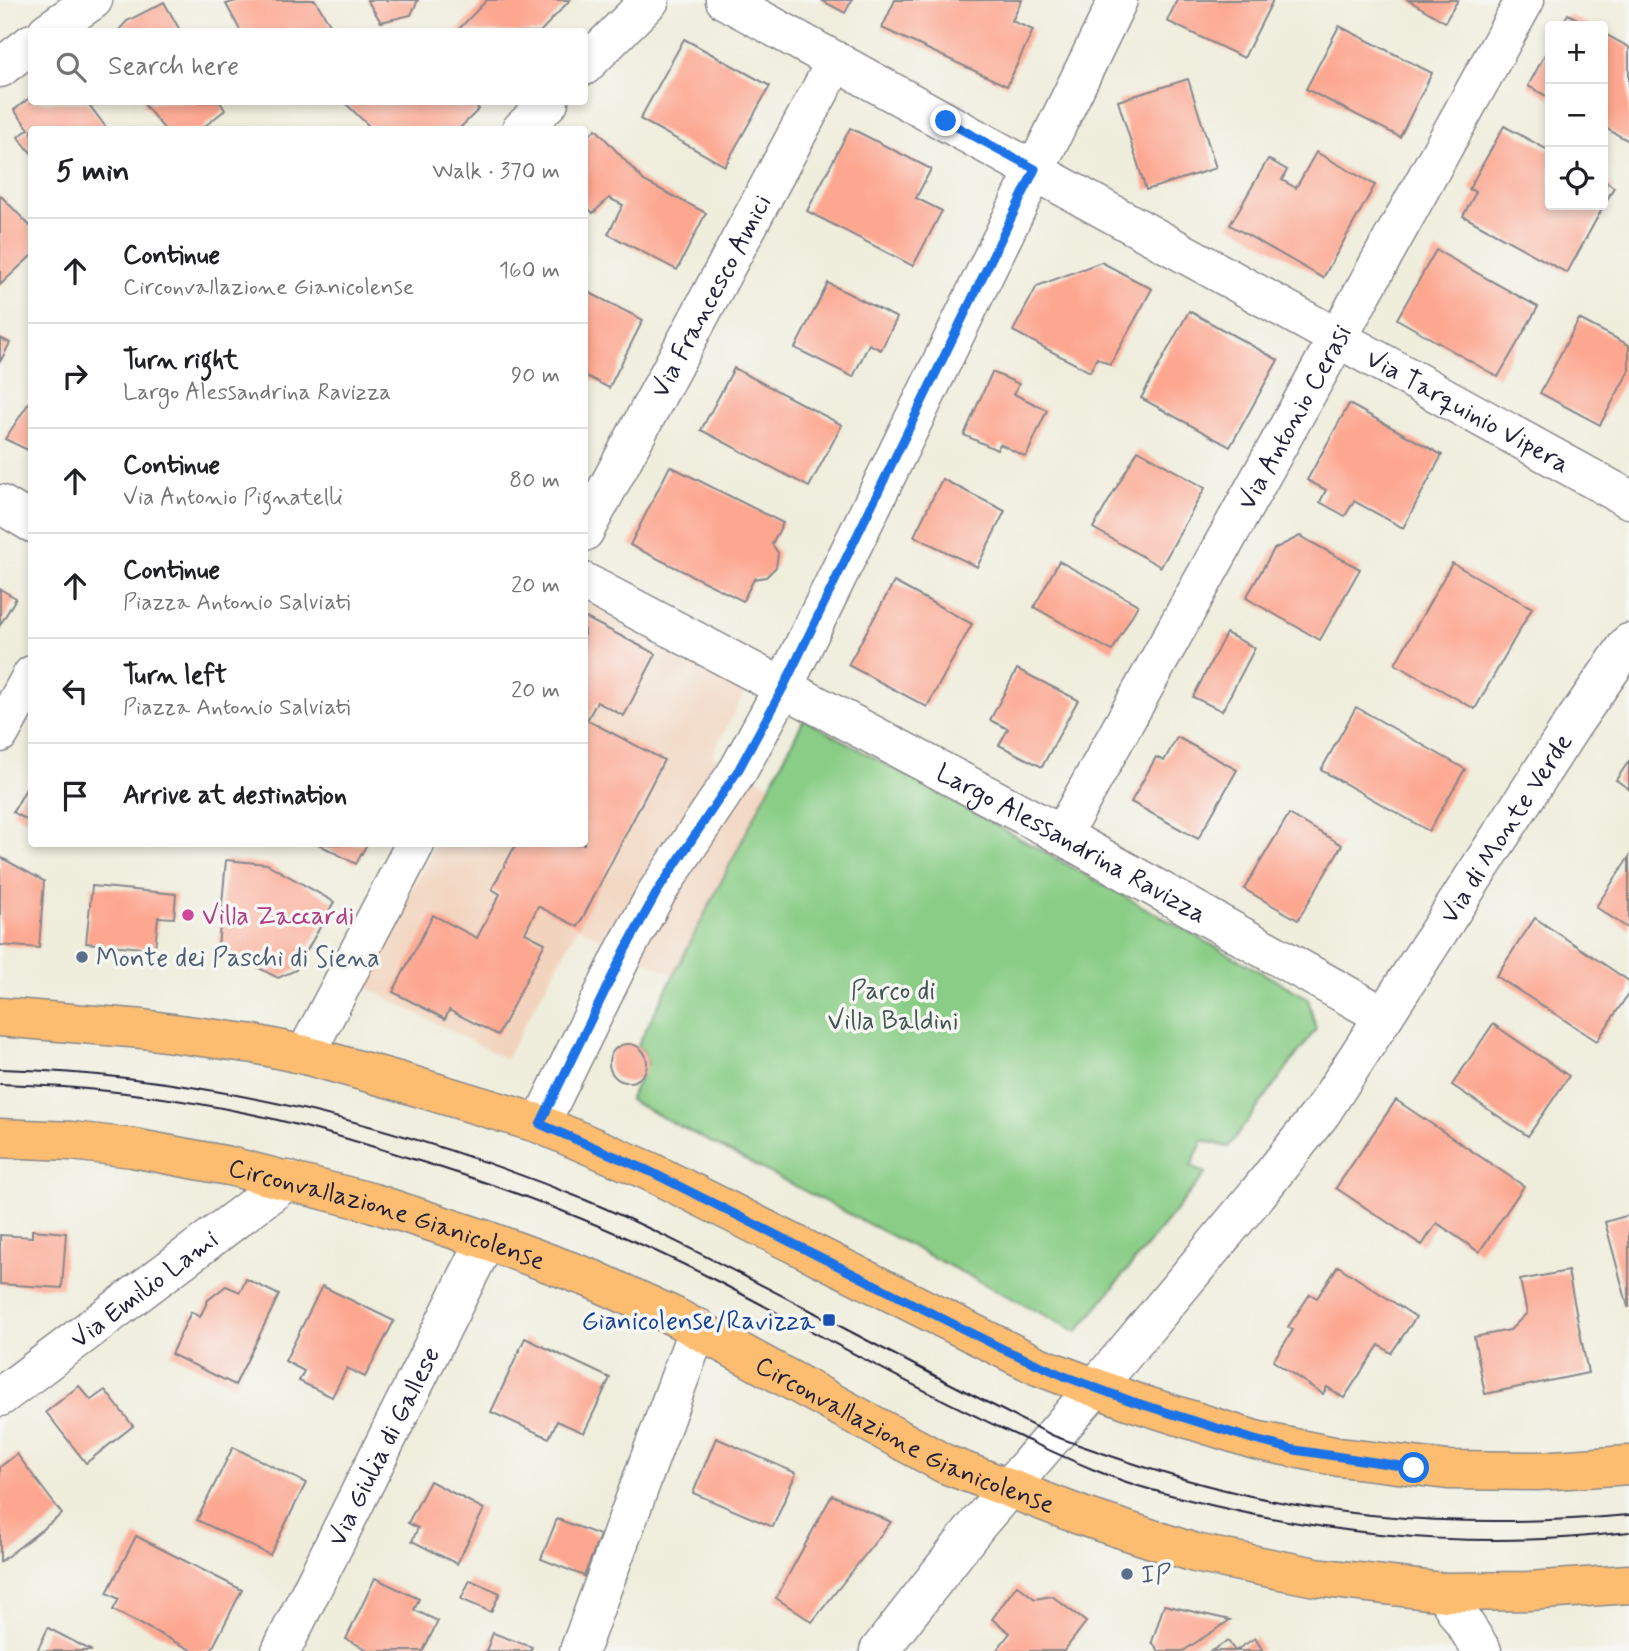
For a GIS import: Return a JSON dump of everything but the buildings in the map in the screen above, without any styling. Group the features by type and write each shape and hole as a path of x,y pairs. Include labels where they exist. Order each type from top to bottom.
{"main road":[{"path":"0,1017 205,1037 305,1055 540,1124 649,1171 1003,1349 1095,1388 1255,1440 1295,1450 1378,1463 1448,1470 1538,1471 1629,1465"},
{"name":"Circonvallazione Gianicolense","path":"0,1138 133,1147 288,1180 374,1203 486,1240 601,1283 698,1328 945,1464 1155,1542 1195,1553 1316,1577 1444,1592 1529,1591 1629,1584"}],"street":[{"path":"53,28 93,0"},
{"path":"588,62 650,0"},
{"name":"Via Tarquinio Vipera","path":"725,0 1629,499"},
{"path":"540,1124 625,950 657,892 739,769 784,686 1118,0"},
{"name":"Via Antonio Cerasi","path":"1062,835 1525,0"},
{"path":"0,68 28,46"},
{"name":"Via Francesco Amici","path":"588,525 836,61"},
{"path":"525,126 546,105"},
{"path":"0,504 28,521"},
{"name":"Largo Alessandrina Ravizza","path":"588,584 1062,835 1384,1016"},
{"name":"Via di Monte Verde","path":"1384,1016 1572,725 1629,643"},
{"path":"0,733 28,682"},
{"path":"305,1055 413,847"},
{"path":"879,1651 1007,1489 1258,1193 1345,1079 1384,1016"},
{"name":"Via Emilio Lami","path":"0,1397 288,1180"},
{"name":"Via Giulia di Gallese","path":"281,1651 486,1240"},
{"path":"579,1651 698,1328"},
{"path":"1444,1592 1482,1651"}],"shaded area":[{"path":"588,603 748,686 712,755 771,785 674,975 578,927 506,1059 362,985 434,847 588,847"}],"green space":[{"name":"Parco di Villa Baldini","path":"804,719 1308,998 1316,1029 1228,1147 1203,1140 1191,1166 1206,1173 1077,1332 629,1100 648,1063 643,1050 637,1047"}],"tram line":[{"path":"0,1069 150,1081 224,1093 370,1126 513,1172 583,1199 666,1237 1054,1436 1200,1484 1322,1509 1424,1519 1527,1521 1629,1515"},
{"path":"0,1084 96,1090 161,1098 275,1119 484,1182 635,1242 709,1277 977,1417 1083,1465 1152,1490 1248,1513 1346,1530 1395,1535 1494,1540 1565,1538 1629,1532"}],"place":[{"name":"Villa Zaccardi","path":"188,915"},
{"name":"Monte dei Paschi di Siena","path":"82,957"},
{"name":"Gianicolense/Ravizza","path":"829,1320"},
{"name":"IP","path":"1127,1574"}],"route":[{"path":"946,121 1035,169 784,686 739,769 657,892 625,950 540,1124 649,1171 1038,1366 1131,1401 1255,1440 1295,1450 1414,1468"}]}
